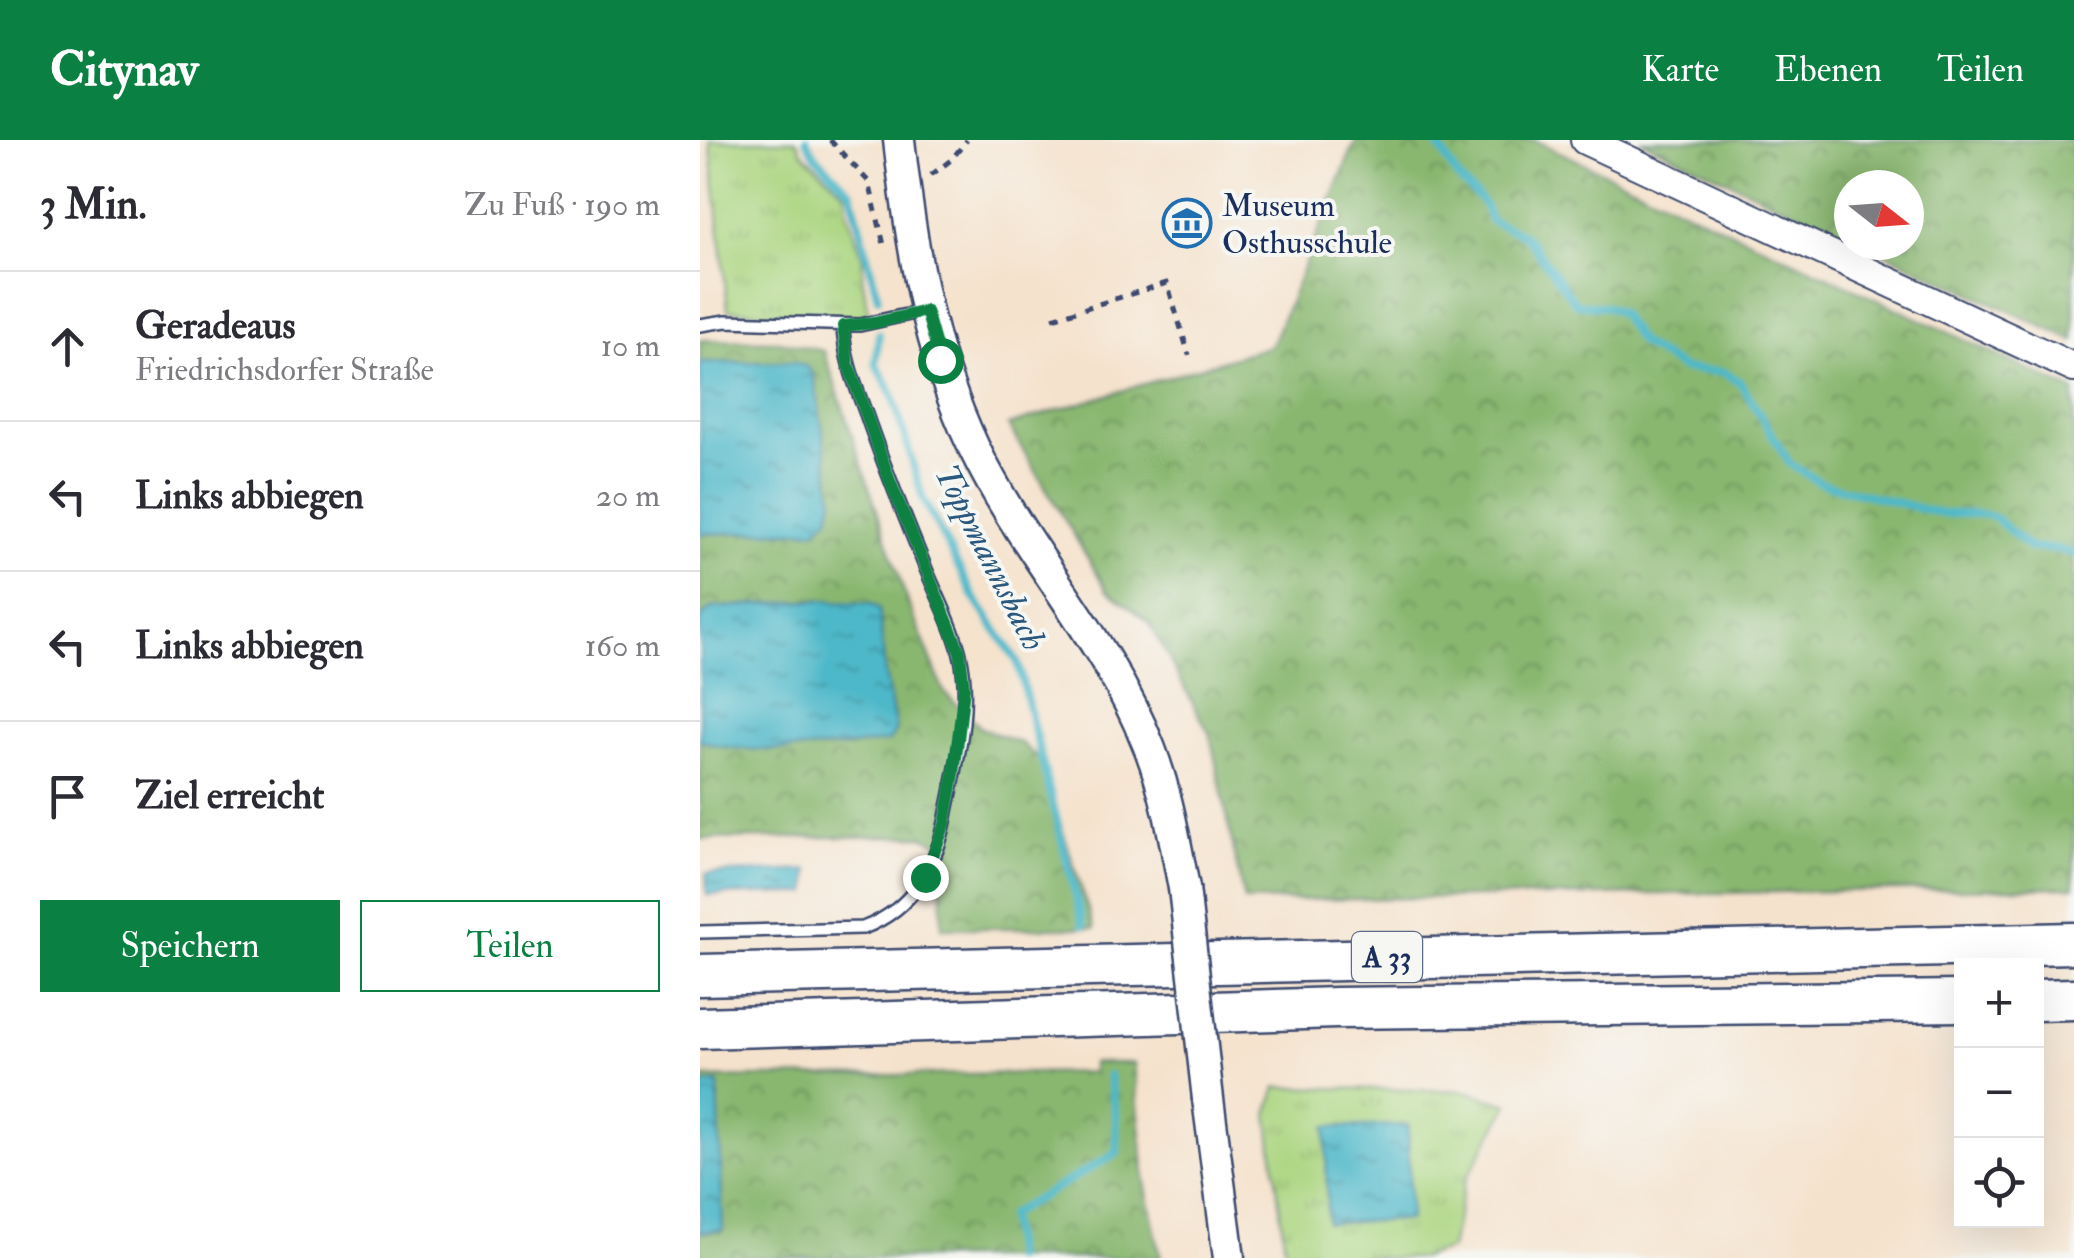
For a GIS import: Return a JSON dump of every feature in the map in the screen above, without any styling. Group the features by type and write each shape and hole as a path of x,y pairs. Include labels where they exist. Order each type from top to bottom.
{"highway":[{"name":"A 33","path":"700,975 2074,943"},
{"path":"2044,1000 2074,999"},
{"name":"A 33","path":"700,1028 1336,1008 1954,1002"}],"main road":[{"path":"899,140 926,311 973,446 1026,539 1098,650 1150,748 1162,788 1184,888 1228,1258"}],"street":[{"path":"1584,140 2074,368"}],"lane":[{"path":"700,325 726,321 843,326 926,311"},
{"path":"700,932 863,928 884,920 918,890 945,824 961,726 964,688 960,652 890,481 848,364 843,326"}],"path":[{"path":"830,140 869,182"},
{"path":"903,180 930,176 951,160 967,140"},
{"path":"1053,318 1167,283 1189,355"}],"green space":[{"path":"710,140 796,140 803,153 845,193 863,259 869,314 849,318 728,310"},
{"path":"1356,140 1534,140 2074,391 2074,887 1244,901 1210,735 1149,622 1107,590 1008,425 1271,346"},
{"path":"1640,140 2074,140 2074,341 1899,260 1924,260 1924,170 1834,170 1834,230"},
{"path":"700,340 779,341 824,351 906,598 944,692 981,728 1021,743 1040,760 1094,928 942,928 941,872 950,849 923,836 700,839 700,739 730,748 853,747 885,673 879,609 821,600 711,608 700,620 700,534 816,530 833,498 814,376 808,368 794,362 700,363"},
{"path":"1092,1063 1134,1063 1146,1188 1161,1258 700,1258 700,1232 722,1231 717,1083 700,1084 700,1078 1092,1072"},
{"path":"1277,1087 1465,1091 1509,1104 1465,1181 1450,1249 1421,1258 1286,1258 1268,1114"}],"water":[{"path":"794,362 808,367 814,376 833,498 829,517 816,530 700,534 700,363"},
{"path":"821,600 872,604 879,609 896,730 889,741 763,750 715,745 700,739 700,619 711,608"},
{"path":"809,870 808,893 707,895 706,874"},
{"path":"718,1083 723,1230 700,1232 700,1084"},
{"path":"1408,1125 1410,1220 1327,1223 1326,1127"}],"waterway":[{"name":"Toppmannsbach","path":"806,140 851,192 878,298"},
{"path":"1433,140 1457,176 1482,201 1490,220 1527,238 1576,304 1608,307 1620,313 1640,343 1683,369 1724,372 1740,382 1790,464 1821,483 1942,514 1982,514 1995,518 2030,548 2074,554"},
{"name":"Toppmannsbach","path":"879,334 876,364 892,393 923,499 974,597 1017,661 1083,925"},
{"name":"Toppmannsbach","path":"1014,1258 1009,1215 1117,1153 1109,1075"}],"place":[{"name":"Museum Osthusschule","path":"1187,223"}],"route":[{"path":"925,877 945,824 954,774 964,688 960,652 890,481 848,364 843,326 926,311 940,360"}]}
